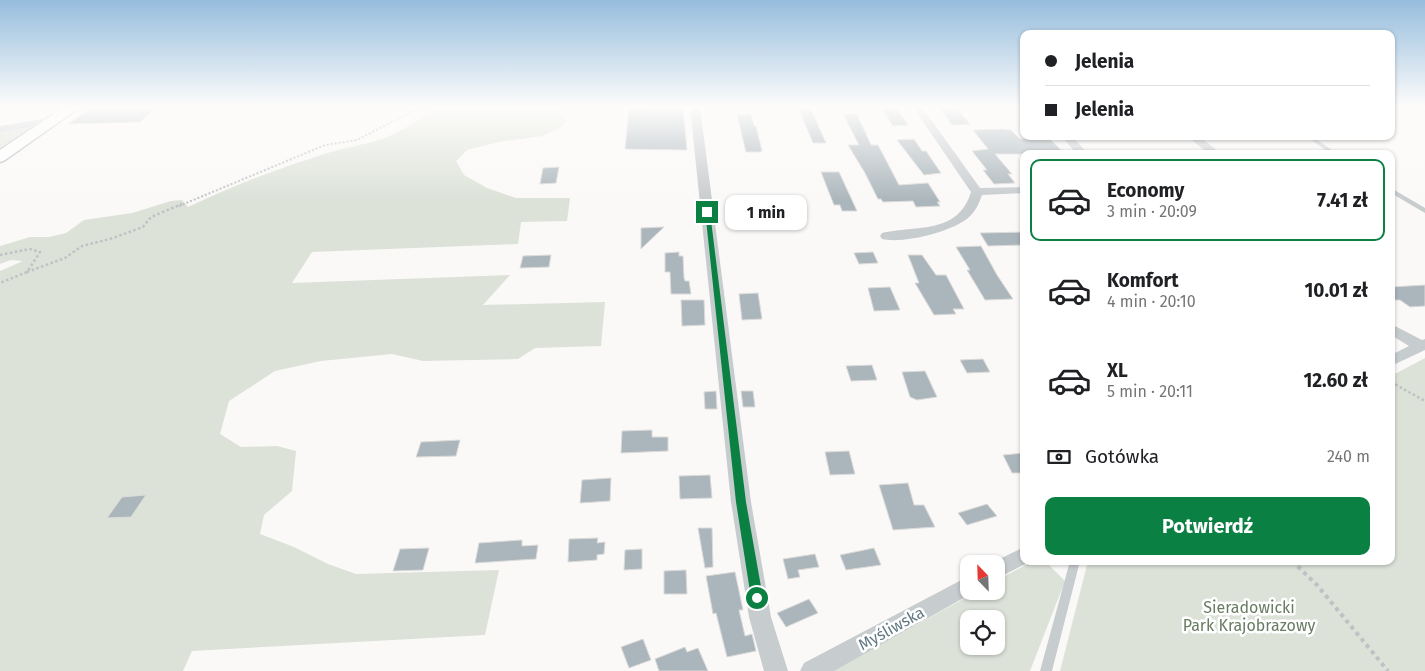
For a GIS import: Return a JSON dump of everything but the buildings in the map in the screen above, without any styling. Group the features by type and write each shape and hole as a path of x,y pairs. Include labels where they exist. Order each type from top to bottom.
{"street":[{"path":"0,157 28,138"},
{"path":"699,138 741,502 760,617 776,671"},
{"path":"886,236 913,234 947,225 962,217 976,202 977,192 939,138"},
{"path":"1070,140 1079,150"},
{"path":"1197,140 1211,150"},
{"path":"977,192 1020,190"},
{"path":"1395,330 1423,345"},
{"path":"1395,360 1423,345"},
{"path":"1005,565 1020,557"},
{"name":"Myśliwska","path":"812,671 960,590"}],"lane":[{"path":"1314,140 1329,150"},
{"path":"1395,192 1425,211"},
{"path":"1046,671 1074,565"}],"path":[{"path":"0,283 65,258 82,246 110,240 143,227 151,217 238,180 258,174 285,160 325,145 360,138"},
{"path":"0,255 40,252 27,272"},
{"path":"1395,384 1425,401"},
{"path":"1296,565 1317,585 1388,671"}],"green space":[{"path":"0,138 15,138 0,148"},
{"path":"383,138 525,138 498,142 467,150 456,161 464,175 487,188 516,198 570,198 567,221 521,222 518,244 312,252 292,283 510,275 483,305 605,302 601,346 535,348 518,359 423,361 392,354 321,361 275,371 229,401 220,434 241,447 277,446 296,451 292,491 264,515 260,534 294,547 328,564 356,574 499,570 485,635 192,651 183,671 0,671 0,271 23,261 11,260 0,264 0,246 30,237 49,237 66,233 84,220 132,213 171,201 182,200 188,207 294,164 337,150"},
{"name":"Sieradowicki Park Krajobrazowy","path":"1425,358 1425,671 1060,671 1087,565 1395,565 1395,374"},
{"path":"1026,565 1049,565 1065,581 1030,671 832,671 962,600 1005,600 1005,576"}],"route":[{"path":"707,212 741,502 757,598"}]}
